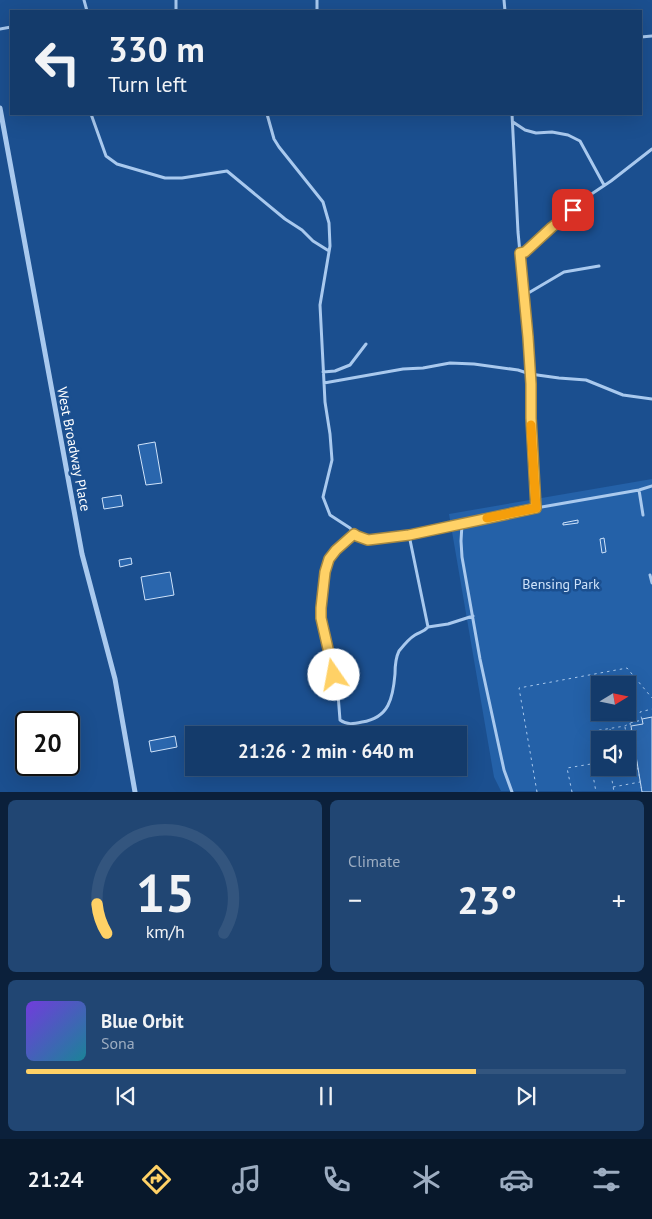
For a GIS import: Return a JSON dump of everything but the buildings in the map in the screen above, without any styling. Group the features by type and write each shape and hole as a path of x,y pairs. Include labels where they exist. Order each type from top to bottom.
{"street":[{"name":"West Broadway Place","path":"0,108 82,554 115,679 135,792"}],"lane":[{"path":"91,115 106,156 117,164 165,178 182,178 227,171 285,219 302,230 313,241 329,251"},
{"path":"267,115 274,139 315,190 322,202 329,223 330,246 320,305 325,402 332,460 323,497 330,515 350,528 357,536 368,540 409,535 652,486"},
{"path":"512,115 520,253 525,295 530,374 536,508"},
{"path":"512,121 525,130 536,133 552,132 568,135 580,141 604,185"},
{"path":"520,253 525,252 581,201 652,149"},
{"path":"525,295 564,272 599,266"},
{"path":"323,372 335,371 350,365 366,344"},
{"path":"324,383 403,369 461,363 518,370 530,374 559,378 586,380 623,395 652,400"},
{"path":"638,490 642,515"},
{"path":"462,524 462,557 473,616 504,770 512,792"},
{"path":"354,534 329,559 325,572 321,608 321,618 338,694 340,720 352,724 365,722 376,718 384,712 393,692 395,666 399,652 414,635 425,631 428,627 448,624 473,616"},
{"path":"409,535 428,627"},
{"path":"650,575 652,583"}],"path":[{"path":"537,792 519,688 627,668 652,698"},
{"path":"599,731 625,726 642,720 640,712 652,709"},
{"path":"630,723 631,731"},
{"path":"625,726 626,731"},
{"path":"636,758 642,791 638,792"},
{"path":"572,792 567,768 591,764"},
{"path":"593,776 596,792"},
{"path":"611,776 614,792"},
{"path":"613,787 641,782"}],"green space":[{"name":"Bensing Park","path":"652,479 652,791 501,791 494,777 449,514"}],"slow traffic":[{"path":"487,518 536,508 531,425"}],"route":[{"path":"334,675 321,618 325,572 329,559 354,534 368,540 409,535 536,508 527,311 520,253 525,252 573,210"}]}
